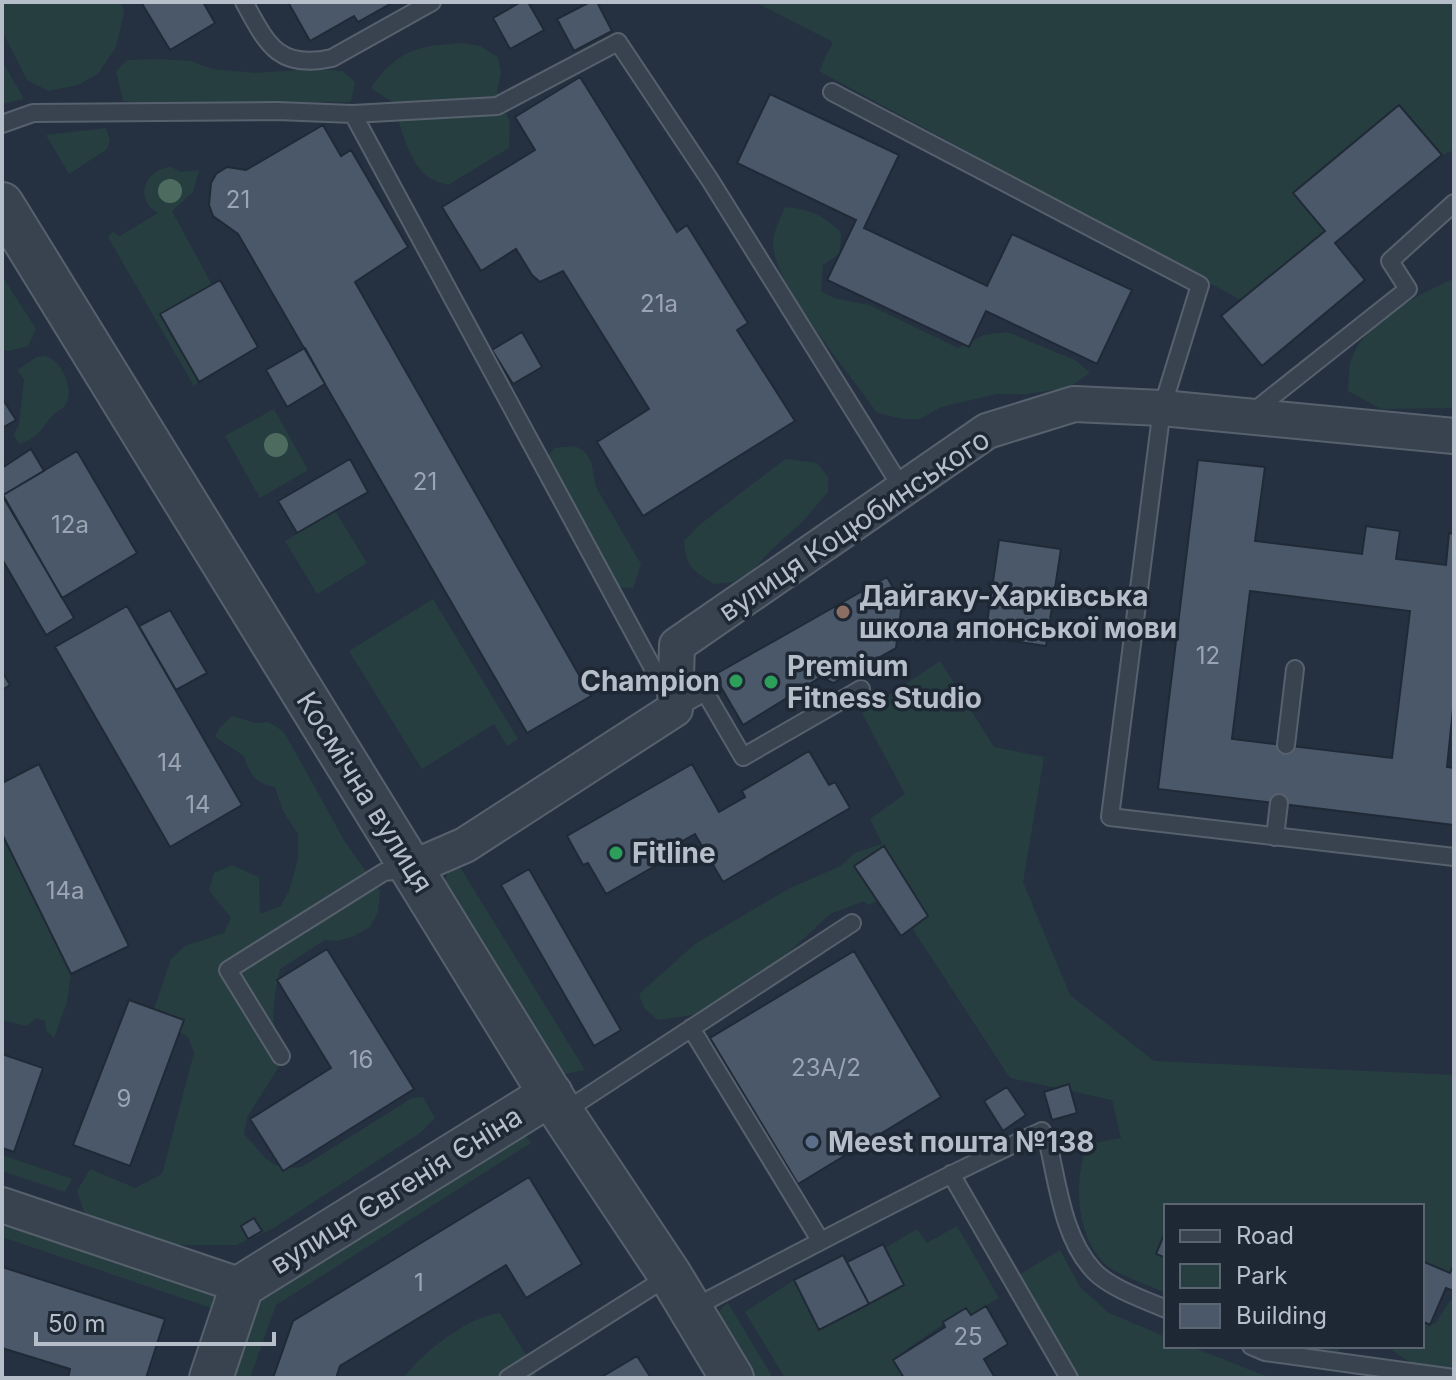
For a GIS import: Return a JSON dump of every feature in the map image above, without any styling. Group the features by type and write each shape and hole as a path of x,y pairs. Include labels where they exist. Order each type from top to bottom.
{"street":[{"name":"Космічна вулиця","path":"2,204 557,1103 732,1378"},
{"name":"вулиця Коцюбинського","path":"675,709 677,645 987,431 1074,404 1162,408 1454,436"},
{"path":"412,868 465,845 675,709"},
{"name":"вулиця Євгенія Єніна","path":"211,1378 242,1286 557,1103"},
{"path":"2,1205 242,1286"}],"lane":[{"path":"244,2 267,43 281,54 315,62 332,58 432,2"},
{"path":"2,124 33,113 277,111 353,114 497,106 618,42 710,180 902,488"},
{"path":"832,92 1200,285 1162,408 1110,817 1454,857"},
{"path":"353,114 675,709 705,692 743,757 861,689"},
{"path":"1248,416 1408,289 1390,261 1454,203"},
{"path":"1286,745 1295,669"},
{"path":"1275,837 1279,803"},
{"path":"281,1056 228,970 384,872 412,868"},
{"path":"557,1103 691,1028 852,923"},
{"path":"691,1028 820,1240"},
{"path":"512,1377 680,1292 820,1240 1042,1131 1048,1143 1072,1237 1095,1272 1129,1293 1164,1308"},
{"path":"951,1174 1069,1378"},
{"path":"1256,1348 1265,1352 1454,1378"}],"green space":[{"path":"2,2 122,2 124,13 116,47 98,74 78,85 49,91 27,80 2,31"},
{"path":"755,2 1454,2 1454,150 1442,155 1399,105 1294,192 1325,231 1241,300 819,71 833,42"},
{"path":"462,43 480,46 498,57 501,74 497,91 510,123 509,148 448,185 423,172 411,155 395,104 371,88 390,65 410,52"},
{"path":"127,60 191,61 213,69 255,73 311,69 343,71 355,82 351,102 158,105 123,101 116,71"},
{"path":"2,61 24,99 2,104"},
{"path":"106,128 110,140 107,149 69,174 46,135"},
{"path":"171,167 181,172 199,170 193,192 172,211 212,285 199,382 194,386 108,237 113,232 120,236 158,213 146,201 145,186 154,173"},
{"path":"785,207 816,214 841,233 840,253 823,265 821,291 834,298 869,305 958,348 984,335 1007,332 1075,360 1090,373 1068,388 1027,394 997,394 941,407 920,419 877,413 799,306 776,261 773,243"},
{"path":"2,276 36,329 28,346 8,351 2,349"},
{"path":"1454,279 1454,408 1381,409 1348,391 1351,360 1367,334 1394,311"},
{"path":"45,356 56,363 65,376 68,398 65,406 38,433 19,444 14,435 19,425 24,379 17,370 37,357"},
{"path":"274,409 308,470 260,498 225,436"},
{"path":"575,446 584,451 591,461 596,487 641,564 633,588 618,587 599,558 548,457 554,448"},
{"path":"785,459 817,463 828,477 828,492 753,570 733,582 714,584 692,567 684,541 698,526"},
{"path":"335,511 367,563 317,594 285,541"},
{"path":"433,599 518,739 507,746 494,724 422,769 349,651"},
{"path":"940,661 994,747 1044,757 1023,882 1070,995 1154,1061 1454,1075 1454,1264 1450,1273 1424,1262 1424,1204 1164,1204 1164,1235 1156,1254 1164,1257 1164,1292 1109,1267 1094,1251 1087,1237 1079,1190 1087,1144 1121,1138 1112,1100 1010,1078 912,928 928,916 909,886 868,905 864,901 830,914 770,970 692,1015 658,1020 644,1008 639,994 695,944 790,888 841,866 854,853 882,844 870,819 905,794 862,713"},
{"path":"232,716 255,723 269,722 284,732 345,842 380,891 378,912 370,927 338,941 325,940 280,969 274,1016 282,1062 247,1117 244,1134 274,1164 302,1167 412,1098 423,1097 435,1118 420,1133 272,1229 236,1245 172,1245 112,1227 84,1212 77,1191 90,1169 135,1188 162,1174 194,1053 188,1037 152,1015 171,959 185,946 224,933 231,918 209,890 214,873 232,865 259,877 260,914 281,906 289,891 298,859 298,834 283,811 275,787 258,781 244,756 215,737 220,727"},
{"path":"2,834 71,974 67,1002 54,1038 46,1030 45,1021 36,1018 27,1026 2,1020"},
{"path":"458,864 585,1070 564,1074 555,1068 444,888 448,874"},
{"path":"521,1129 531,1143 276,1305 250,1378 231,1378 263,1299 283,1282"},
{"path":"2,1155 72,1179 65,1192 2,1171"},
{"path":"2,1224 229,1299 217,1310 2,1237"},
{"path":"957,1226 999,1298 971,1315 966,1308 893,1359 904,1378 785,1378 745,1312 794,1280 819,1329 904,1286 885,1248 917,1229 927,1243"},
{"path":"1060,1250 1080,1287 1109,1313 1164,1336 1164,1348 1194,1348 1271,1378 1076,1378 1017,1276"},
{"path":"1450,1301 1454,1302 1454,1367 1417,1367 1393,1351 1393,1348 1424,1348 1424,1325 1435,1324"},
{"path":"728,1303 773,1378 746,1378 728,1351 718,1320"},
{"path":"500,1313 536,1371 535,1378 404,1378 421,1358 447,1337 488,1315"},
{"path":"1291,1348 1340,1348 1338,1353 1328,1355"}],"building":[{"path":"141,2 203,2 215,23 170,50"},
{"path":"288,2 390,4 358,22 354,16 310,41"},
{"path":"521,2 528,2 544,30 510,49 493,18"},
{"path":"590,2 597,2 612,31 574,51 557,19"},
{"path":"580,77 677,232 687,225 748,323 737,330 795,421 643,516 597,442 649,409 563,271 540,282 516,249 481,271 442,207 535,150 515,117"},
{"path":"770,94 899,155 864,228 987,286 1012,234 1132,290 1097,364 986,311 969,347 827,280 856,220 737,163"},
{"path":"1399,105 1442,155 1335,243 1365,280 1262,366 1221,316 1325,231 1293,193"},
{"path":"323,125 341,156 351,150 408,247 355,282 591,696 527,733 238,234 213,216 209,205 211,183 216,174 227,167 246,170"},
{"path":"220,280 258,347 199,382 160,314"},
{"path":"522,332 542,367 513,384 492,350"},
{"path":"305,348 325,384 287,407 266,370"},
{"path":"2,398 16,420 2,428"},
{"path":"31,449 44,471 3,495 2,468"},
{"path":"77,451 137,553 62,598 3,495"},
{"path":"350,459 368,492 297,533 278,501"},
{"path":"1198,460 1265,467 1255,541 1362,554 1366,526 1400,531 1396,559 1446,565 1449,533 1454,534 1454,699 1447,767 1454,768 1454,825 1158,789","holes":["1250,591 1410,611 1392,758 1232,739"]},
{"path":"2,495 74,618 46,635 2,559"},
{"path":"999,540 1061,549 1046,646 985,637"},
{"path":"887,577 902,604 896,648 833,683 821,677 743,725 714,675"},
{"path":"127,606 242,805 170,847 55,647"},
{"path":"170,610 207,673 176,690 139,626"},
{"path":"2,671 10,685 2,690"},
{"path":"809,751 829,785 835,782 850,808 723,882 695,834 672,847 676,854 606,894 588,863 583,865 567,836 692,764 719,812 745,797 742,791"},
{"path":"39,764 129,946 71,974 2,834 2,783"},
{"path":"884,846 928,916 901,936 854,866"},
{"path":"529,869 621,1030 594,1046 501,885"},
{"path":"327,949 414,1089 283,1171 250,1119 331,1068 277,980"},
{"path":"854,951 941,1097 798,1184 710,1038"},
{"path":"129,1000 184,1020 130,1166 73,1145"},
{"path":"2,1054 43,1068 14,1152 2,1148"},
{"path":"1069,1084 1077,1113 1052,1120 1044,1092"},
{"path":"1007,1087 1026,1115 1003,1131 984,1101"},
{"path":"529,1177 582,1264 526,1298 506,1265 340,1366 336,1378 273,1378 293,1321"},
{"path":"254,1218 262,1231 248,1239 241,1226"},
{"path":"1164,1235 1164,1257 1156,1254"},
{"path":"883,1244 904,1285 869,1304 847,1262"},
{"path":"843,1255 869,1304 819,1330 794,1280"},
{"path":"1424,1262 1450,1273 1454,1264 1454,1291 1446,1288 1430,1325 1424,1322"},
{"path":"2,1267 165,1319 146,1378 68,1378 70,1369 2,1348"},
{"path":"986,1306 1008,1344 984,1359 995,1378 904,1378 893,1360 945,1327 943,1322 966,1308 971,1315"},
{"path":"637,1356 651,1378 600,1378"}],"place":[{"name":"Дайгаку-Харківська школа японської мови","path":"843,612"},
{"name":"Champion","path":"736,681"},
{"name":"Premium Fitness Studio","path":"771,682"},
{"name":"Fitline","path":"616,853"},
{"name":"Meest пошта №138","path":"812,1142"}]}
